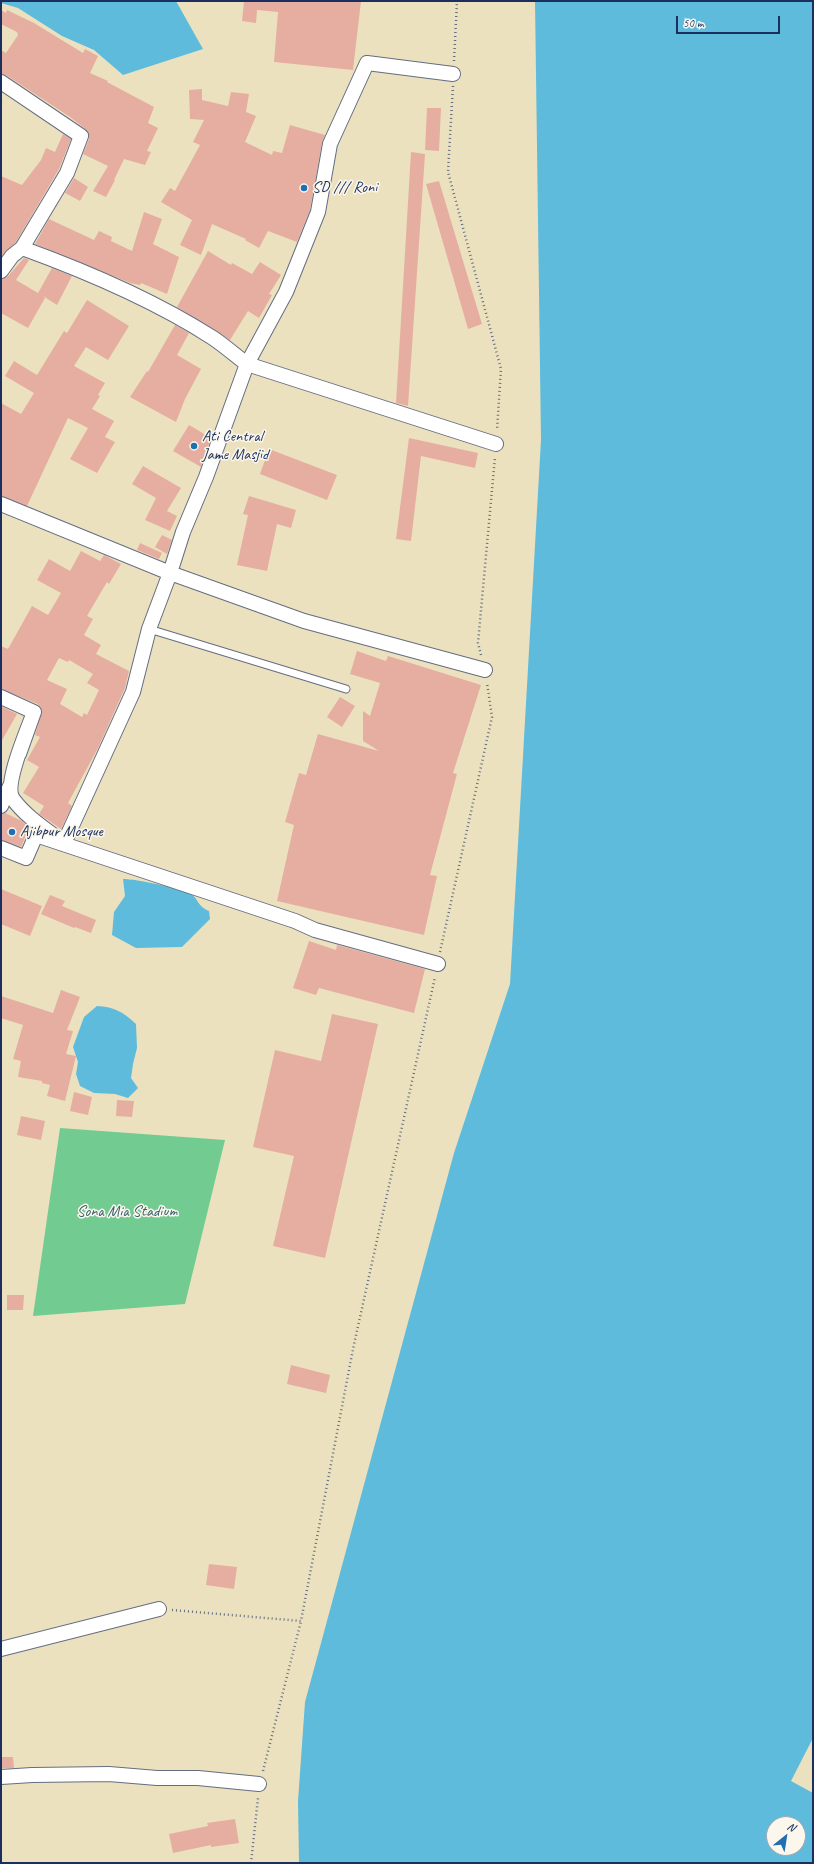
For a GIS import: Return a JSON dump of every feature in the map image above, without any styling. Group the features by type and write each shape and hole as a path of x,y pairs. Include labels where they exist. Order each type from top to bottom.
{"street":[{"path":"64,844 133,692 149,629 183,532 206,477 247,364 286,292 318,212 330,144 367,63 453,74"},
{"path":"1,82 81,136 67,173 22,248 12,256 1,271"},
{"path":"22,248 68,265 167,311 214,339 247,364 496,444"},
{"path":"1,504 170,572 304,621 485,670"},
{"path":"1,697 34,712 19,754 10,786 1,806"},
{"path":"10,786 12,798 33,819 64,844"},
{"path":"1,848 26,858 36,835 295,921 315,930 438,964"},
{"path":"1,1649 159,1609"},
{"path":"1,1777 109,1774 157,1778 198,1778 259,1784"}],"lane":[{"path":"149,629 346,689"}],"path":[{"path":"251,1863 259,1784 302,1620 353,1350 492,717 485,670 478,643 496,444 501,369 448,172 457,1"},
{"path":"159,1609 299,1622 302,1620"}],"green space":[{"name":"Sona Mia Stadium","path":"60,1128 225,1140 185,1304 33,1316"}],"water":[{"path":"1,1 176,1 203,49 123,75 94,50 62,36 18,8 1,3"},
{"path":"535,1 813,1 813,1863 299,1863 298,1801 305,1702 454,1153 510,984 541,440"},
{"path":"123,879 158,884 191,894 202,907 209,911 210,919 182,947 136,948 112,935 114,912 125,896"},
{"path":"97,1006 118,1011 127,1016 136,1024 137,1048 131,1078 138,1088 128,1098 115,1094 94,1093 80,1086 76,1074 78,1062 73,1047 84,1017"}],"pier":[{"path":"813,1738 813,1793 791,1781"}],"building":[{"path":"244,1 361,1 353,70 274,62 278,12 257,10 256,23 242,21"},
{"path":"1,10 6,13 7,10 34,23 83,53 85,49 98,56 90,73 108,81 107,82 154,107 148,123 158,128 147,151 151,152 145,165 124,159 106,197 93,191 108,166 83,154 89,139 88,131 70,117 6,75 1,74 1,50 6,53 18,35 17,32 1,24"},
{"path":"202,89 202,100 228,106 231,92 249,94 246,112 256,116 245,142 272,155 273,151 282,153 290,125 325,135 322,143 310,210 297,242 268,231 259,248 245,240 246,239 212,224 201,255 180,245 192,220 161,202 170,188 175,191 200,145 193,142 204,120 190,119 189,90"},
{"path":"427,108 441,108 439,151 425,150"},
{"path":"63,134 71,139 59,169 16,242 1,257 1,176 22,185 41,160 46,148 55,152"},
{"path":"411,152 425,154 408,406 396,403"},
{"path":"74,178 88,187 80,201 65,193"},
{"path":"439,181 482,324 468,329 426,184"},
{"path":"144,212 162,219 153,244 179,257 167,294 141,283 140,285 130,283 35,244 49,219 94,240 99,231 112,237 111,241 132,251"},
{"path":"208,251 231,265 232,263 252,274 260,262 281,275 269,294 272,295 259,318 248,311 230,340 177,307"},
{"path":"24,258 29,260 16,280 38,293 52,268 72,276 57,305 43,296 45,298 28,328 1,313 1,279 8,276"},
{"path":"87,300 129,326 108,360 86,347 74,366 105,383 98,395 100,396 92,409 114,421 105,437 115,442 97,473 70,459 88,428 68,418 27,506 1,496 1,403 21,414 34,393 5,376 14,361 37,375 64,331 67,333"},
{"path":"175,325 189,333 177,355 201,369 185,399 176,422 130,397 147,371 148,372"},
{"path":"189,425 211,438 201,467 173,451"},
{"path":"409,438 478,453 475,468 421,456 411,541 396,539"},
{"path":"269,449 337,475 327,500 260,474"},
{"path":"143,466 181,488 167,511 177,516 170,531 145,520 156,498 132,484"},
{"path":"249,496 296,510 291,528 277,524 267,571 237,565 248,515 243,514"},
{"path":"162,535 172,540 167,554 155,547"},
{"path":"140,543 162,553 159,559 137,550"},
{"path":"81,551 100,561 104,555 121,564 109,584 107,582 87,616 93,619 84,635 101,645 96,654 129,671 125,688 98,748 68,803 72,806 61,829 39,814 44,806 23,793 39,767 27,760 40,737 35,735 42,711 38,704 1,689 1,646 8,649 32,606 48,615 61,593 37,580 49,559 70,571","holes":["59,658 68,662 69,660 93,674 87,683 99,690 87,715 84,713 82,717 60,704 67,689 47,680"]},
{"path":"357,651 386,661 388,656 481,685 453,773 457,774 430,875 437,876 424,935 277,901 294,825 285,822 299,773 306,775 318,734 379,751 363,741 363,711 370,716 380,683 350,674"},
{"path":"340,697 355,706 342,727 327,717"},
{"path":"1,706 17,714 1,742"},
{"path":"5,813 22,821 29,828 21,847 1,840 1,814"},
{"path":"1,889 42,906 30,936 1,924"},
{"path":"50,895 65,901 62,906 96,920 91,933 75,927 74,928 41,914"},
{"path":"309,941 336,950 337,945 425,969 414,1013 319,988 316,995 293,988"},
{"path":"61,990 80,997 67,1030 73,1031 66,1054 76,1056 65,1101 47,1096 50,1085 42,1083 42,1081 18,1077 21,1061 13,1059 23,1025 1,1018 1,996 53,1013"},
{"path":"332,1014 378,1024 325,1258 273,1246 294,1156 253,1147 275,1050 321,1061"},
{"path":"74,1092 92,1097 88,1115 70,1111"},
{"path":"117,1100 134,1101 132,1117 116,1116"},
{"path":"21,1116 45,1121 41,1140 17,1135"},
{"path":"7,1295 24,1295 23,1310 7,1310"},
{"path":"291,1365 330,1375 326,1393 287,1384"},
{"path":"209,1564 237,1567 234,1589 206,1585"},
{"path":"1,1757 13,1757 14,1768 1,1768"},
{"path":"235,1819 239,1843 211,1847 211,1845 173,1853 169,1834 208,1826 207,1823"}],"place":[{"name":"SD /// Roni","path":"304,188"},
{"name":"Ati Central Jame Masjid","path":"194,446"},
{"name":"Ajibpur Mosque","path":"12,832"}]}
